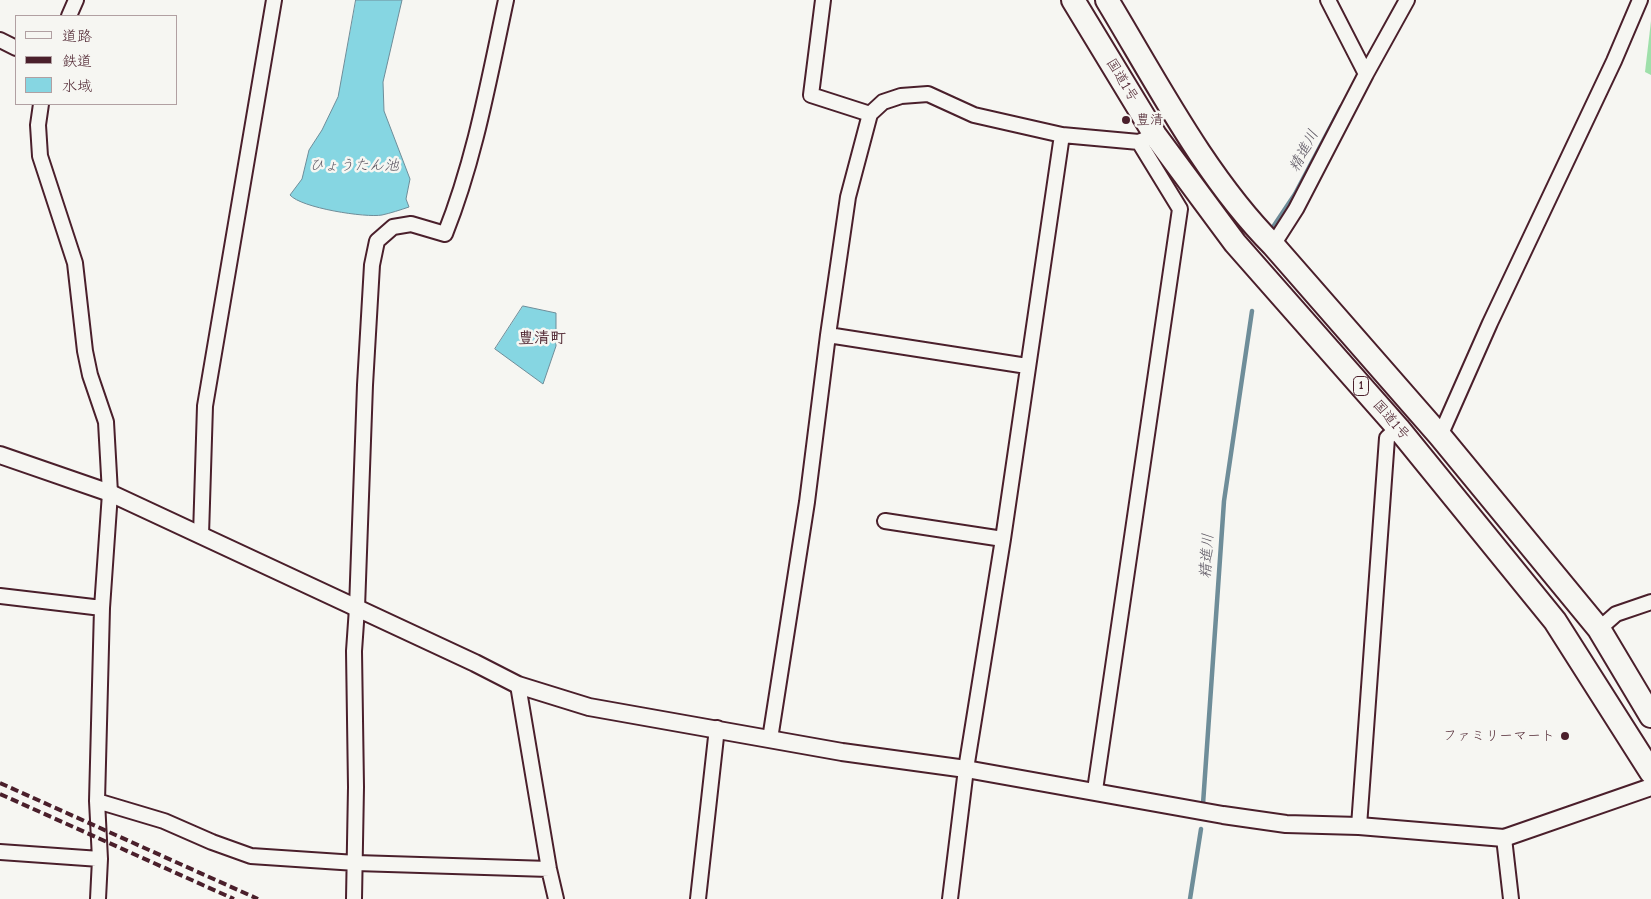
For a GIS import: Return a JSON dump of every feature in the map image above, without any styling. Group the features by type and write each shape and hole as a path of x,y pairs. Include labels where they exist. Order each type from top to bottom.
{"highway":[{"name":"国道1号","path":"1073,0 1147,138 1235,243 1398,428 1555,621 1651,772"},
{"name":"国道1号","path":"1107,0 1198,151 1251,223 1273,245 1440,436 1599,629 1651,716"}],"street":[{"path":"69,15 76,0"},
{"path":"201,535 205,406 274,0"},
{"path":"354,899 356,787 354,651 372,266 377,241 393,227 411,224 444,234 458,200 479,123 506,0"},
{"path":"823,0 811,95 870,114"},
{"path":"1328,0 1366,74"},
{"path":"1273,245 1296,209 1366,74 1407,0"},
{"path":"1440,436 1490,323 1614,61 1640,0"},
{"path":"0,40 15,48"},
{"path":"770,740 807,502 848,197 870,114 883,102 902,96 928,94 974,115 1062,135 1147,138 1180,210 1095,790"},
{"path":"41,105 38,124 40,156 75,263 85,351 90,375 106,422 110,493 102,608 97,801 100,859 98,899"},
{"path":"950,899 966,769 1003,539 1062,135"},
{"path":"828,336 1027,366"},
{"path":"1359,826 1387,438 1398,428"},
{"path":"0,455 110,493 518,685 589,706 717,728 770,740 966,769 1286,824 1359,826 1504,838 1651,787"},
{"path":"885,521 1003,539"},
{"path":"0,596 102,608"},
{"path":"1599,629 1616,614 1651,602"},
{"path":"518,685 549,869 556,899"},
{"path":"698,899 717,728"},
{"path":"97,801 164,822 251,856 356,863 549,869"},
{"path":"1504,838 1511,899"},
{"path":"0,852 100,859"}],"green space":[{"path":"1651,21 1651,75 1645,72"}],"water":[{"name":"ひょうたん池","path":"356,0 402,0 383,82 384,111 410,179 406,199 409,207 374,216 320,208 296,200 290,195 302,179 309,150 322,130 338,97"},
{"path":"523,306 556,313 556,346 543,384 495,349"}],"waterway":[{"name":"精進川","path":"1269,233 1295,194 1341,107"},
{"name":"精進川","path":"1203,804 1224,501 1252,311"},
{"name":"精進川","path":"1190,899 1201,829"}],"railway":[{"path":"0,783 258,899"},
{"path":"0,794 234,899"}],"place":[{"name":"豊清","path":"1126,120"},
{"name":"ファミリーマート","path":"1565,736"}],"district":[{"name":"豊清町","path":"542,338"}]}
